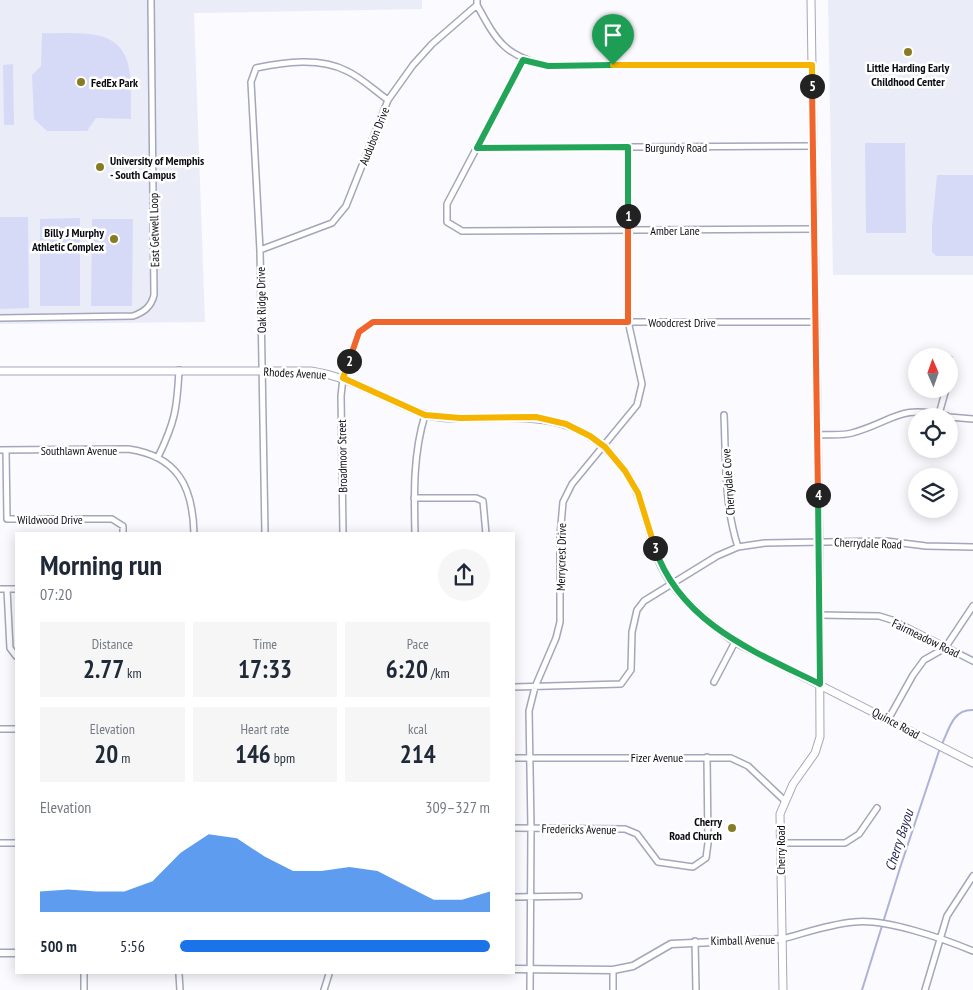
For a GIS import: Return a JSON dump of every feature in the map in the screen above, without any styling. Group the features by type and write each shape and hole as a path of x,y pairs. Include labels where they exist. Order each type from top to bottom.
{"main road":[{"name":"Cherry Road","path":"783,990 780,814 793,784 815,753 820,737 811,0"},
{"name":"Rhodes Avenue","path":"0,371 179,370 311,372 343,378 425,415 460,418 536,417 566,424 590,436 605,447 625,471 638,493 658,558 672,583 687,603 735,642 820,684"},
{"name":"Quince Road","path":"820,684 973,762"}],"street":[{"name":"East Getwell Loop","path":"0,318 133,316 143,313 153,302 151,0"},
{"path":"477,3 494,36 509,51 523,60 548,66 812,65"},
{"name":"Audubon Drive","path":"260,250 332,223 346,206 388,100 413,65 432,44 477,3"},
{"path":"477,148 523,60"},
{"name":"Oak Ridge Drive","path":"265,532 260,250 251,82 256,68 277,63 325,63 348,71 388,100"},
{"name":"Burgundy Road","path":"477,148 814,146"},
{"name":"Merrycrest Drive","path":"530,990 530,711 536,687 556,638 560,622 560,536 563,502 572,484 605,447 637,404 642,384 628,322 628,147"},
{"name":"Amber Lane","path":"477,148 447,204 447,222 462,231 815,230"},
{"name":"Woodcrest Drive","path":"343,378 359,332 373,322 816,322"},
{"path":"179,370 177,405 173,426 158,457 177,474 188,490 193,508 194,532"},
{"name":"Broadmoor Street","path":"343,378 341,396 343,532"},
{"path":"817,435 849,434 908,411"},
{"path":"415,532 414,498 417,441 425,415"},
{"name":"Cherrydale Cove","path":"724,415 727,498 731,523 738,547"},
{"path":"958,417 973,419"},
{"name":"Southlawn Avenue","path":"3,450 128,449 158,457"},
{"name":"Wildwood Drive","path":"3,450 7,519 112,519 123,526 123,532"},
{"path":"414,498 476,498 483,501 486,532"},
{"name":"Cherrydale Road","path":"515,687 622,684 631,670 632,632 637,610 644,601 716,556 738,547 765,543 886,541 926,546 973,547"},
{"path":"7,589 10,648 15,655"},
{"path":"0,590 15,589"},
{"path":"889,718 913,675 924,660 945,648 973,606"},
{"name":"Fairmeadow Road","path":"820,615 879,616 892,620 973,661"},
{"path":"714,682 735,642"},
{"path":"0,729 15,729"},
{"name":"Fredericks Avenue","path":"515,828 625,829 637,834 658,862 693,866 706,858 708,843 707,757"},
{"name":"Fizer Avenue","path":"515,758 731,758 748,766 785,801"},
{"path":"779,843 845,842 859,834 877,808"},
{"path":"0,843 15,843"},
{"path":"925,990 939,938 953,905 973,876"},
{"path":"515,896 580,896"},
{"name":"Kimball Avenue","path":"515,969 613,970 633,966 671,944 695,941 782,939 852,922 872,922 939,938 973,951"},
{"path":"695,941 696,990"},
{"path":"0,953 15,953"},
{"path":"613,970 613,990"},
{"path":"84,974 84,990"},
{"path":"179,974 180,990"},
{"path":"324,990 329,974"}],"shaded area":[{"name":"University of Memphis - South Campus","path":"0,0 422,0 422,9 194,13 205,322 0,324"},
{"path":"828,0 973,0 973,275 833,275"},
{"name":"FedEx Park","path":"42,33 89,34 105,37 116,44 124,53 128,64 131,90 131,119 96,118 87,131 47,131 34,119 32,75 41,66"},
{"path":"13,64 14,125 4,125 3,65"},
{"path":"865,143 905,143 906,233 866,233"},
{"path":"937,175 973,175 973,256 936,256 932,252 932,226"},
{"path":"0,217 28,217 29,308 0,309"},
{"path":"80,218 80,306 40,306 40,219"},
{"path":"92,219 133,219 132,306 91,306"}],"waterway":[{"name":"Cherry Bayou","path":"942,744 956,716 973,710"},
{"name":"Cherry Bayou","path":"862,990 940,748"}],"place":[{"name":"Little Harding Early Childhood Center","path":"908,52"},
{"name":"FedEx Park","path":"81,82"},
{"name":"University of Memphis - South Campus","path":"100,167"},
{"name":"Billy J Murphy Athletic Complex","path":"114,239"},
{"name":"Cherry Road Church","path":"732,828"}],"route":[{"path":"523,60 548,66 613,65 812,65 820,684 735,642 703,618 687,603 672,583 658,558 638,493 625,471 605,447 590,436 566,424 536,417 460,418 425,415 343,378 359,332 373,322 628,322 628,147 477,148 523,60"}]}
